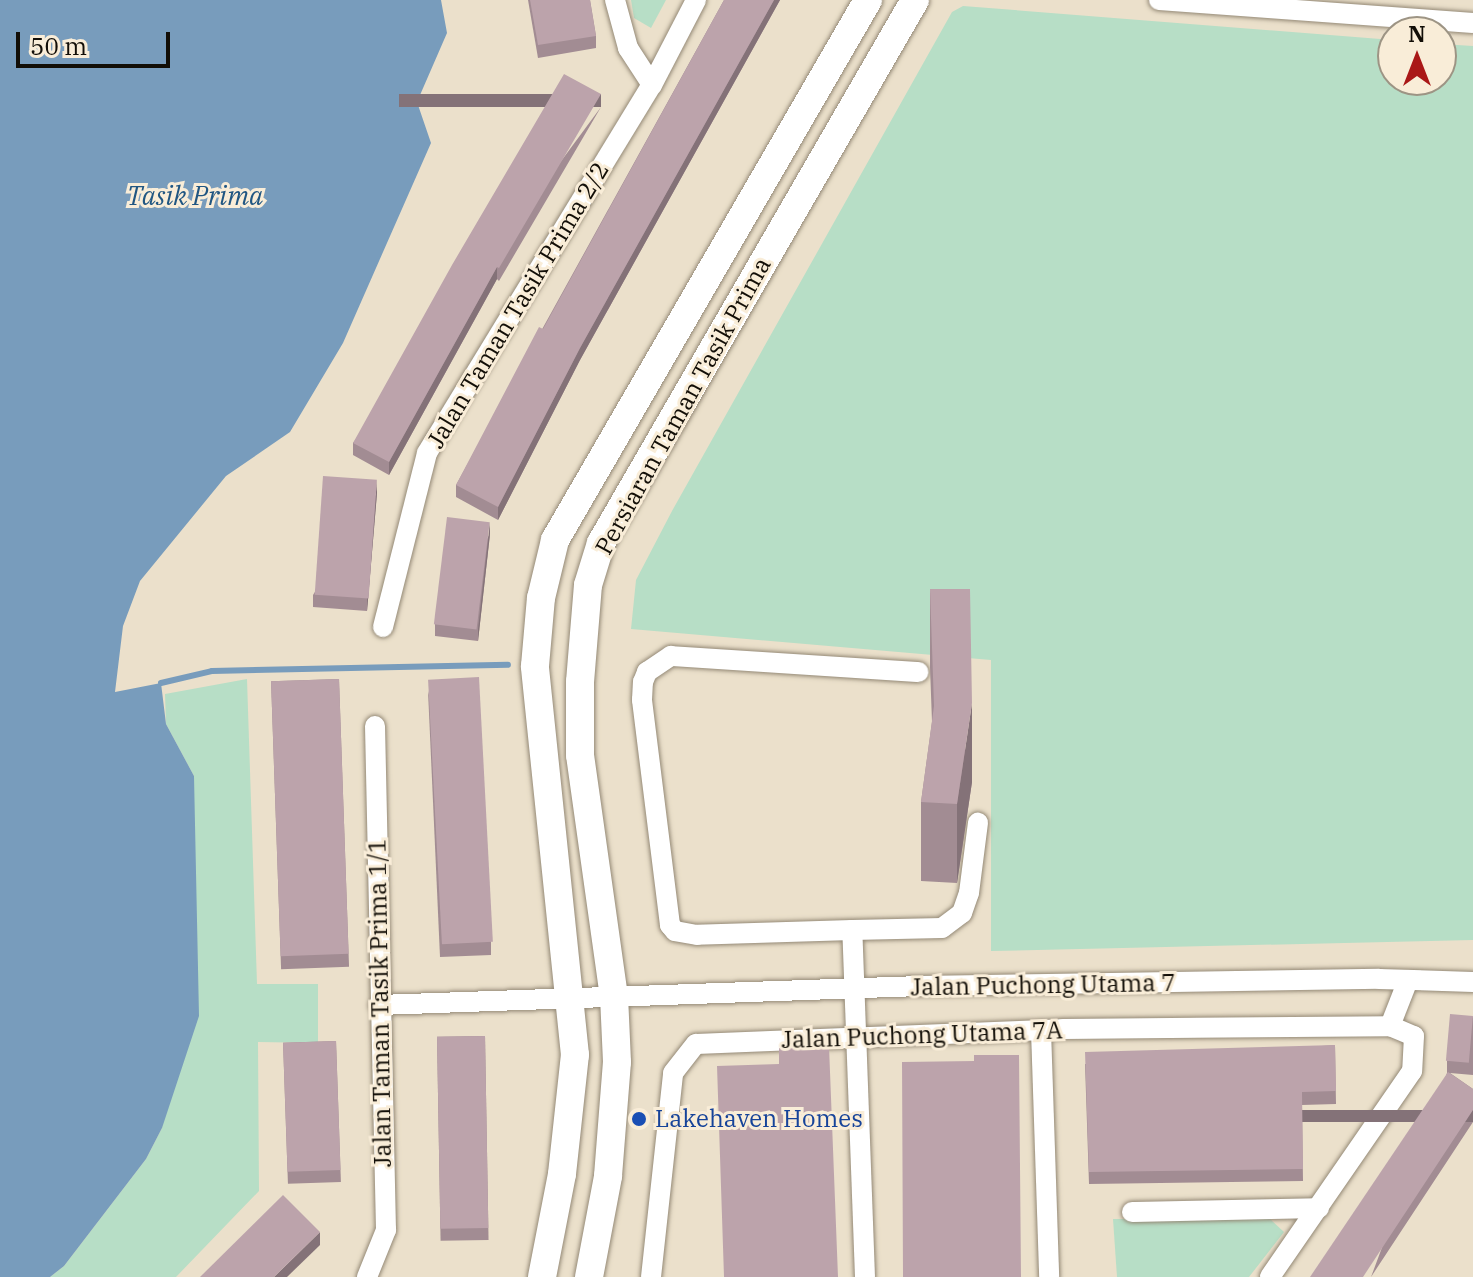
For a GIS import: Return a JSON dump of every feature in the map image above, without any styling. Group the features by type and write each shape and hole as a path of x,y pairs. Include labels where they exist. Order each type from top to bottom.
{"main road":[{"name":"Persiaran Taman Tasik Prima","path":"542,1277 562,1174 575,1055 535,666 541,598 555,540 868,0"},
{"name":"Persiaran Taman Tasik Prima","path":"589,1277 608,1176 617,1062 614,997 580,755 580,682 588,585 601,543 915,0"}],"street":[{"path":"615,0 628,48 652,85"},
{"name":"Jalan Taman Tasik Prima 2/2","path":"383,627 427,453 652,85 696,0"},
{"path":"1159,0 1473,23"},
{"path":"918,672 671,656 647,672 642,700 670,925 675,931 697,935 942,928 962,913 969,893 978,823"},
{"name":"Jalan Taman Tasik Prima 1/1","path":"367,1277 386,1230 375,726"},
{"path":"852,930 865,1277"},
{"path":"1270,1277 1412,1071 1414,1036 1390,1026 1408,980"},
{"name":"Jalan Puchong Utama 7","path":"379,1005 855,988 1408,980 1473,982"},
{"name":"Jalan Puchong Utama 7A","path":"651,1277 673,1073 696,1044 1041,1030 1390,1026"},
{"path":"1041,1030 1049,1277"},
{"path":"1132,1212 1319,1208"}],"green space":[{"path":"631,0 666,0 651,28 634,18"},
{"path":"963,6 1377,39 1377,96 1457,96 1457,45 1473,46 1473,940 991,951 991,660 631,629 636,580 952,12"},
{"path":"247,679 257,984 318,984 318,1043 258,1042 259,1191 176,1277 50,1277 64,1266 146,1159 162,1128 194,776 166,724 165,694"},
{"path":"1269,1218 1284,1232 1249,1277 1117,1277 1113,1219"}],"water":[{"name":"Tasik Prima","path":"0,0 441,0 447,33 417,102 431,143 343,343 290,432 226,476 140,581 123,626 115,692 161,683 166,724 194,776 199,1016 162,1128 146,1159 64,1266 50,1277 0,1277"}],"building":[{"path":"530,0 590,0 596,36 538,45"},
{"path":"724,0 774,0 580,348 498,507 456,485 539,327 543,329"},
{"path":"564,74 601,94 497,267 389,462 353,443 452,265"},
{"path":"323,476 377,480 369,598 315,595"},
{"path":"447,517 490,522 477,629 434,624"},
{"path":"930,589 970,589 972,703 957,804 921,802 934,706"},
{"path":"479,677 493,942 442,944 428,680"},
{"path":"339,679 349,954 281,956 271,681"},
{"path":"1450,1014 1473,1016 1469,1063 1446,1061"},
{"path":"485,1036 488,1228 440,1229 437,1037"},
{"path":"336,1041 341,1170 288,1172 283,1043"},
{"path":"1335,1045 1336,1091 1302,1092 1303,1169 1089,1172 1085,1052"},
{"path":"829,1046 838,1277 724,1277 717,1066 779,1064 779,1048"},
{"path":"974,1055 1019,1055 1021,1277 903,1277 902,1062 974,1061"},
{"path":"1448,1072 1473,1089 1473,1110 1363,1277 1310,1277"},
{"path":"283,1195 320,1232 274,1277 200,1277"}],"waterway":[{"path":"161,683 212,671 508,665"}],"place":[{"name":"Lakehaven Homes","path":"639,1119"}]}
